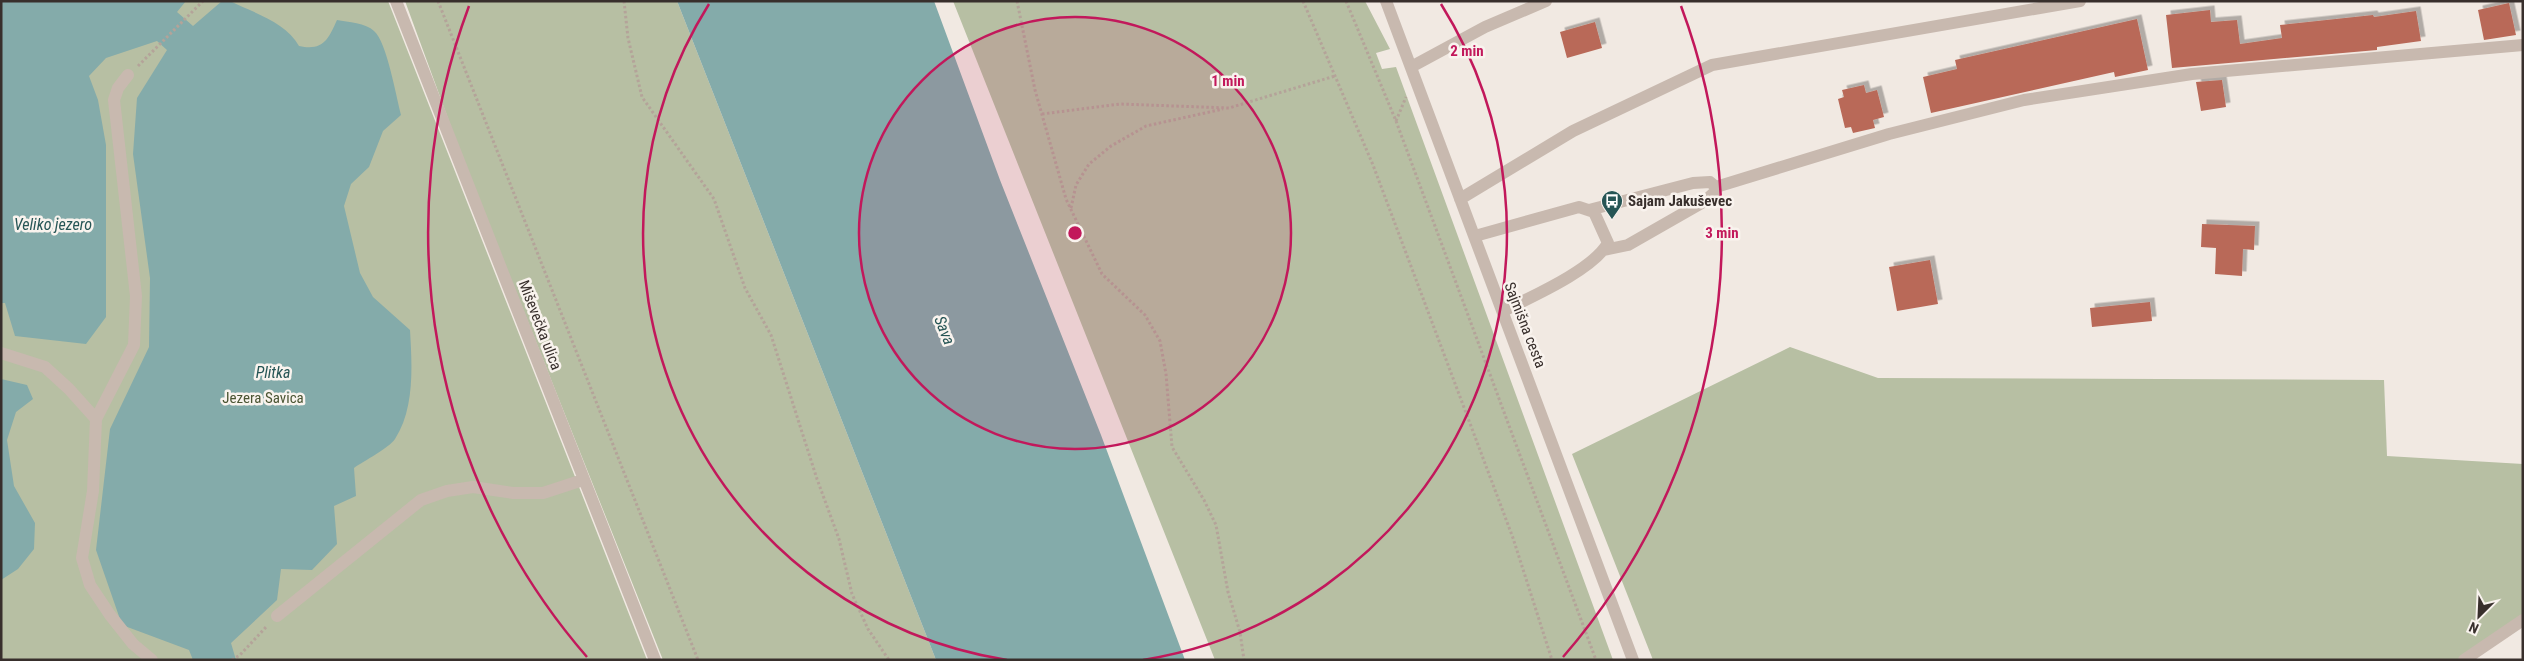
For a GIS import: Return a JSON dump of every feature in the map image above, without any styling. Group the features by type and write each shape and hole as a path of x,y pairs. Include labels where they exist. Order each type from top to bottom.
{"street":[{"name":"Miševečka ulica","path":"396,1 582,480 655,660"},
{"name":"Sajmišna cesta","path":"1386,1 1633,660"},
{"path":"1411,67 1521,6 1546,1"},
{"path":"1460,199 1573,131 1712,65 2080,1"},
{"path":"1716,186 1889,134 2024,100 2192,74 2523,46"},
{"path":"128,75 118,88 114,100 136,296 134,345 96,419 93,491 82,558 90,585 110,615 134,644 152,660"},
{"path":"1589,210 1693,183 1710,182 1716,186"},
{"path":"1604,250 1628,245 1705,201 1715,192 1716,186"},
{"path":"1474,236 1579,207 1594,212 1608,243 1601,254 1548,288 1503,311"},
{"path":"1,353 46,367 96,419"},
{"path":"277,616 421,500 447,491 473,487 513,493 543,493 582,480"},
{"path":"2464,660 2521,625"}],"path":[{"path":"128,75 157,50 203,1"},
{"path":"438,1 698,660"},
{"path":"624,1 628,38 642,97 714,199 745,288 771,335 817,479 839,539 852,594 868,629 888,660"},
{"path":"1017,1 1041,114 1070,209 1102,274 1145,315 1160,341 1166,374 1172,447 1204,500 1216,525 1228,592 1240,632 1244,660"},
{"path":"1303,1 1373,165 1513,538 1552,660"},
{"path":"1346,1 1396,121 1596,660"},
{"path":"1070,209 1076,185 1089,164 1111,146 1146,126 1228,108 1335,76"},
{"path":"1396,121 1406,98 1419,88"},
{"path":"1041,114 1120,104 1228,108"},
{"path":"232,660 240,655 277,616"}],"green space":[{"name":"Jezera Savica","path":"1,1 388,1 647,660 1,660"},
{"path":"405,1 677,1 936,660 663,660 461,154"},
{"path":"953,1 1365,1 1390,49 1376,53 1382,69 1396,67 1613,660 1215,660"},
{"path":"1790,347 1878,378 2384,380 2387,456 2523,464 2523,622 2472,660 1653,660 1572,454"}],"water":[{"name":"Plitka","path":"1,1 186,1 177,12 193,26 222,1 230,1 278,24 299,46 314,47 324,42 337,20 357,23 371,28 379,37 383,46 391,70 401,115 383,131 369,167 351,184 344,206 360,273 373,297 410,330 411,386 406,414 392,443 354,468 356,496 334,506 337,544 312,570 281,569 277,600 231,643 236,660 193,660 189,650 122,625 96,550 110,429 149,347 150,278 133,154 137,98 167,50 157,41 106,58 89,76 98,100 106,145 106,317 86,344 15,336 5,303 1,303"},
{"name":"Sava","path":"677,1 934,1 1000,180 1101,435 1185,660 936,660"},
{"path":"1,379 27,385 33,399 16,412 7,440 14,486 35,523 34,549 18,569 1,580"}],"building":[{"path":"2509,3 2516,35 2484,40 2478,10"},
{"path":"2210,10 2211,22 2237,20 2240,44 2282,38 2280,25 2373,15 2374,17 2416,11 2421,41 2377,47 2377,50 2172,68 2166,15"},
{"path":"2137,19 2148,70 2115,77 2114,72 1931,113 1923,77 1957,69 1955,60"},
{"path":"1595,22 1602,48 1567,58 1560,32"},
{"path":"2222,80 2226,107 2201,111 2196,82"},
{"path":"1864,85 1866,93 1877,90 1884,117 1873,120 1875,128 1853,133 1851,127 1845,128 1838,99 1844,97 1842,90"},
{"path":"2202,224 2255,226 2254,250 2243,249 2242,276 2215,274 2216,248 2201,247"},
{"path":"1930,260 1938,304 1897,311 1889,267"},
{"path":"2150,302 2152,321 2092,327 2090,308"}],"place":[{"name":"Sajam Jakuševec","path":"1612,220"}],"water label":[{"name":"Veliko jezero","path":"53,224"}]}
